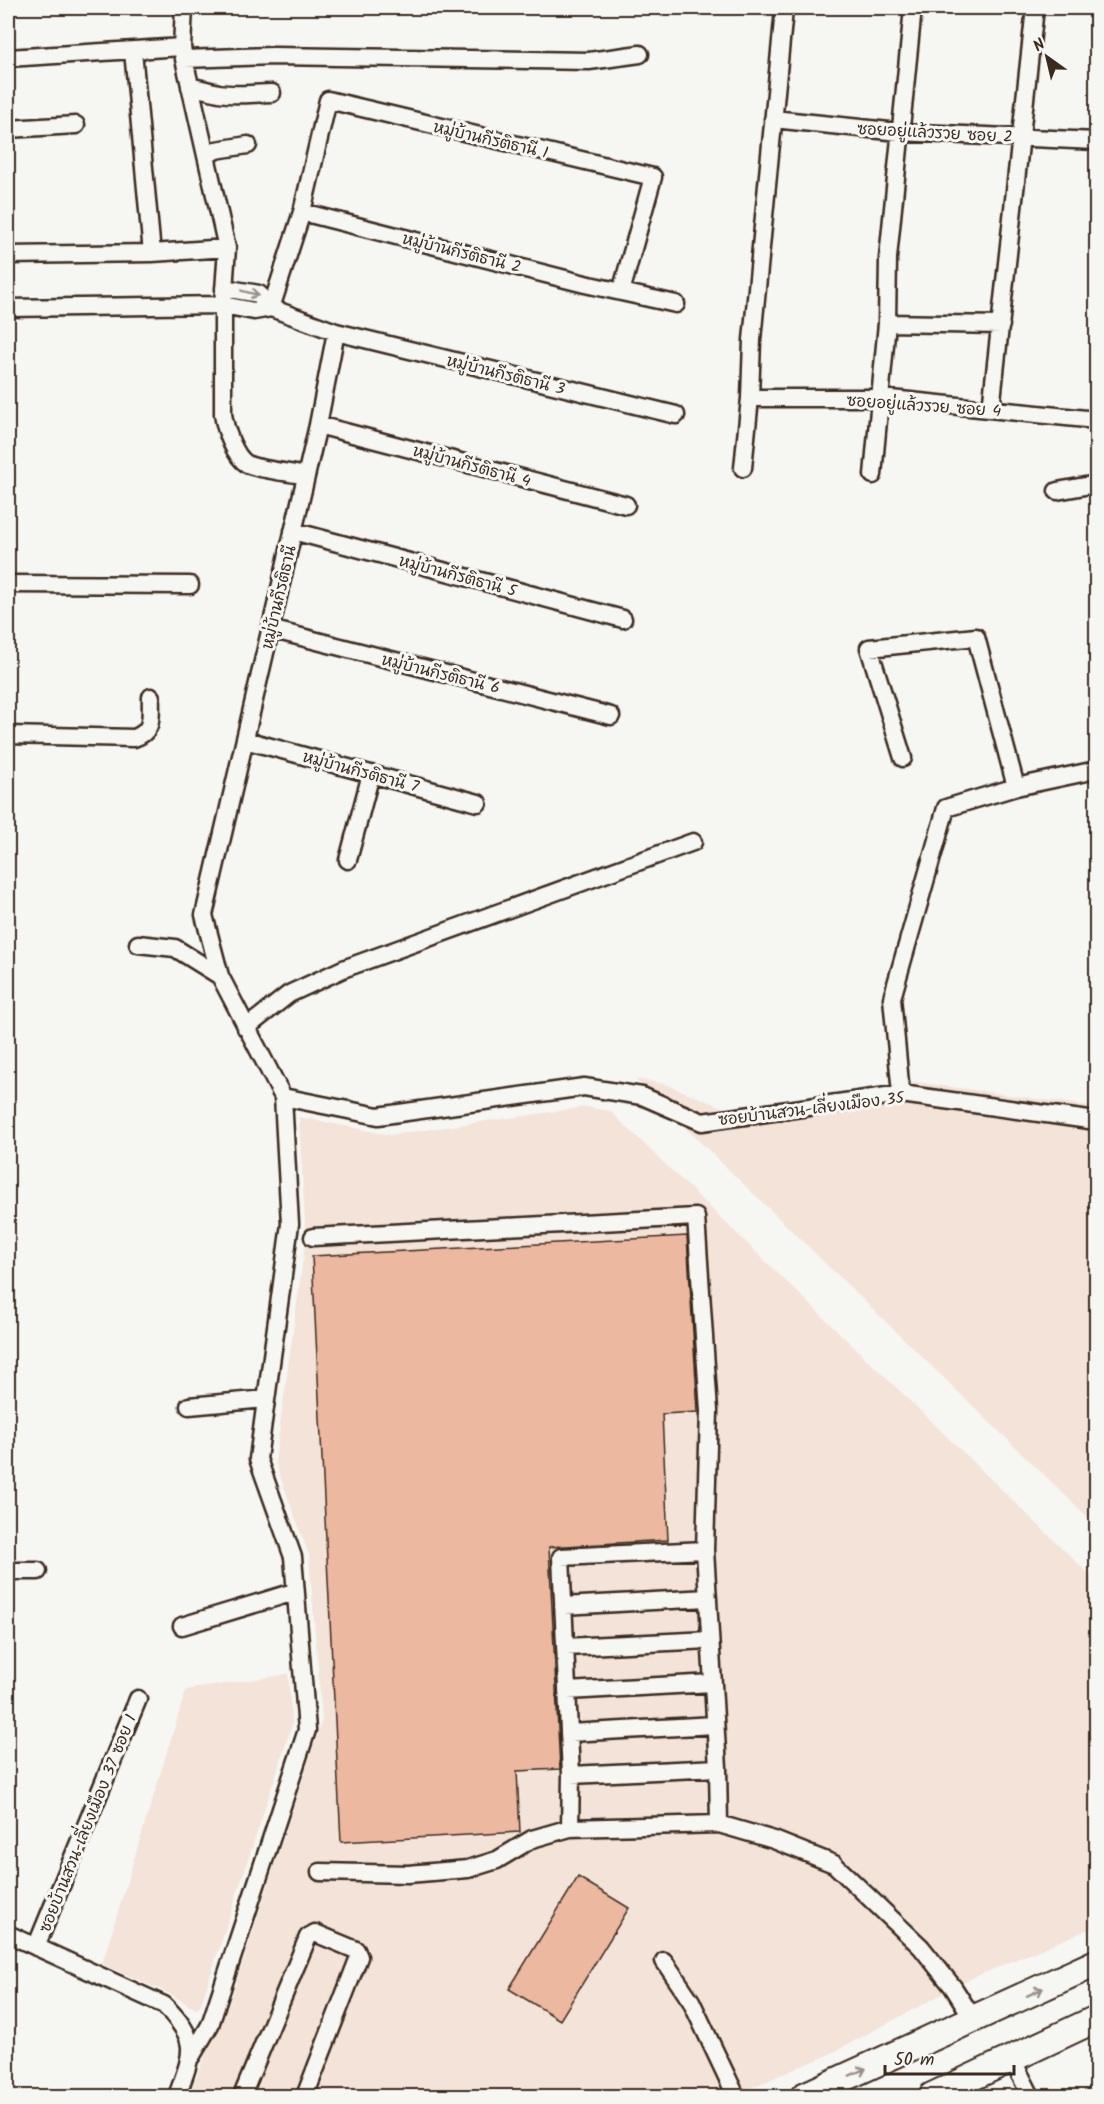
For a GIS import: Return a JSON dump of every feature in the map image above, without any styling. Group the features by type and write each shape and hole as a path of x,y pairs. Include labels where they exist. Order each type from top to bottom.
{"highway":[{"path":"804,2097 1096,1963"},
{"path":"932,2097 1096,2019"}],"street":[{"path":"184,8 183,53 227,248 222,305 225,429 241,458 248,465 306,476"},
{"path":"873,475 887,323 888,258 913,8"},
{"path":"991,409 1035,8"},
{"path":"743,468 750,398 752,340 784,10"},
{"path":"133,51 152,253"},
{"path":"8,58 133,51 273,56 589,61 640,54"},
{"path":"190,87 237,94 272,93"},
{"name":"หมู่บ้านกีรติธานี 1","path":"302,212 328,100 653,177 621,292"},
{"name":"ซอยอยู่แล้วรวย ซอย 2","path":"773,119 899,132 1096,141"},
{"path":"8,129 76,125"},
{"path":"206,156 216,150 248,145"},
{"path":"271,308 302,212"},
{"name":"หมู่บ้านกีรติธานี 2","path":"302,212 676,304"},
{"path":"8,255 152,253 227,248"},
{"path":"224,288 259,294 271,308 336,332"},
{"path":"8,308 222,305 254,311 271,308"},
{"path":"887,323 1001,325"},
{"name":"หมู่บ้านกีรติธานี","path":"283,1097 220,976 204,915 318,425 336,332"},
{"name":"หมู่บ้านกีรติธานี 3","path":"336,332 676,415"},
{"name":"ซอยอยู่แล้วรวย ซอย 4","path":"750,398 881,398 1096,420"},
{"name":"หมู่บ้านกีรติธานี 4","path":"318,425 626,505"},
{"path":"1057,491 1096,484"},
{"name":"หมู่บ้านกีรติธานี 5","path":"293,531 623,619"},
{"path":"8,584 190,585"},
{"name":"หมู่บ้านกีรติธานี 6","path":"270,629 611,716"},
{"path":"903,758 869,648 976,637 1016,787"},
{"path":"8,735 134,738 144,735 149,728 151,697"},
{"name":"หมู่บ้านกีรติธานี 7","path":"245,740 478,803"},
{"path":"902,1094 892,998 946,808 1016,787 1096,770"},
{"path":"348,860 371,774"},
{"path":"246,1028 289,994 343,969 693,842"},
{"path":"138,944 175,948 220,976"},
{"name":"ซอยบ้านสวน-เลี่ยงเมือง 35","path":"283,1097 378,1116 584,1087 642,1096 702,1122 902,1094 1096,1121"},
{"path":"177,2097 191,2057 210,2025 307,1730 294,1592 293,1557 258,1459 290,1224 283,1097"},
{"path":"313,1237 696,1217 709,1411 705,1550 718,1768 719,1824"},
{"path":"189,1406 266,1399"},
{"path":"570,1828 571,1775 561,1557 705,1550"},
{"path":"8,1571 38,1571"},
{"path":"182,1626 294,1592"},
{"path":"563,1606 708,1598"},
{"path":"565,1647 710,1640"},
{"path":"567,1691 713,1683"},
{"name":"ซอยบ้านสวน-เลี่ยงเมือง 37 ซอย 1","path":"36,1947 138,1699"},
{"path":"569,1732 715,1725"},
{"path":"571,1775 718,1768"},
{"path":"320,1872 408,1874 468,1869 497,1860 532,1839 570,1828 719,1824 774,1840 834,1864 921,1947 953,1987 974,2020"},
{"path":"242,2097 308,1937 315,1933 356,1950 359,1957 305,2097"},
{"path":"8,1934 164,2005 181,2022 188,2037 191,2057"},
{"path":"664,1961 696,2010 736,2097"},
{"path":"1012,2059 1031,2097"}],"shaded area":[{"path":"635,1079 665,1084 724,1108 916,1082 1096,1107 1096,1525"},
{"path":"586,1107 610,1111 1096,1581 1096,1926 972,1978 828,2055 731,2096 189,2096 207,2050 230,2002 322,1720 309,1555 275,1462 306,1238 299,1117 390,1135"},
{"path":"288,1674 292,1725 200,2007 196,2009 170,1994 102,1964 186,1690"}],"building":[{"path":"687,1236 698,1412 662,1414 668,1540 549,1547 560,1769 517,1771 520,1832 341,1842 312,1256"},
{"path":"578,1877 629,1908 560,2020 509,1989"}]}
